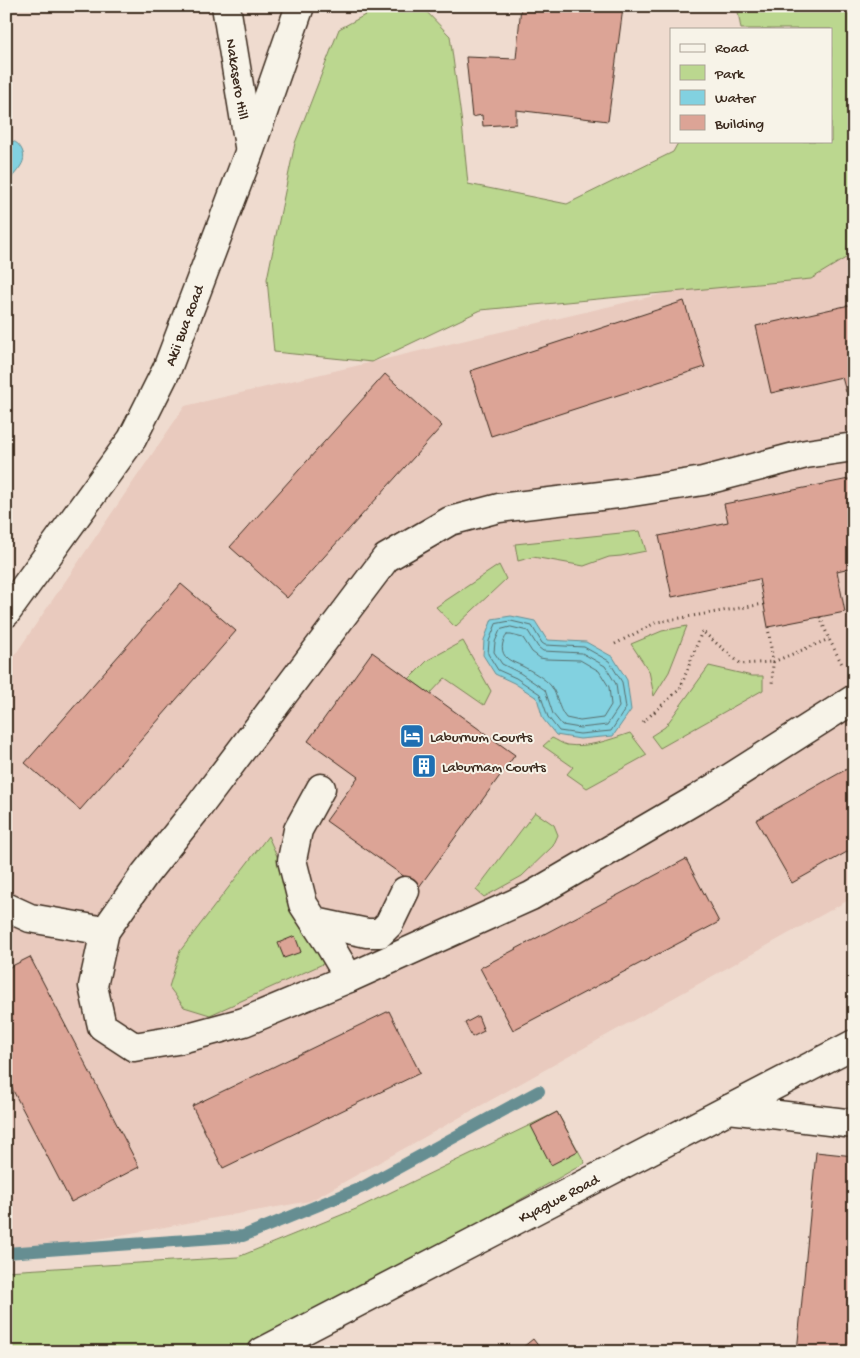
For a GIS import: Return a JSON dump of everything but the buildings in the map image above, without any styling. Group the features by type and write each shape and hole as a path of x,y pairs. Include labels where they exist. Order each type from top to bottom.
{"street":[{"name":"Nakasero Hill","path":"226,6 250,150"},
{"name":"Akii Bua Road","path":"6,613 132,438 167,370 250,150 300,6"},
{"path":"854,447 806,454 704,481 626,493 499,508 450,521 386,558 206,797 145,874 105,931 93,986 102,1026 134,1048 177,1040 244,1022 349,978 531,896 697,798 854,699"},
{"path":"321,788 298,830 292,860 303,904 349,978"},
{"path":"315,922 367,933 380,933 389,924 404,891"},
{"path":"6,907 30,918 105,931"},
{"name":"Kyagwe Road","path":"262,1352 854,1044"},
{"path":"730,1109 854,1124"}],"path":[{"path":"615,644 657,622 764,604"},
{"path":"820,617 829,639 846,670"},
{"path":"768,627 773,662 772,686"},
{"path":"643,722 680,689 702,631 741,664 773,662 829,639"}],"shaded area":[{"path":"854,249 854,897 310,1201 37,1250 6,1253 6,668 185,406"}],"green space":[{"path":"382,6 421,6 450,36 468,184 567,204 673,152 678,142 832,142 832,28 741,28 737,6 854,6 854,253 811,279 481,310 372,362 274,352 267,279 295,143 339,29"},
{"path":"640,531 646,551 609,557 584,566 533,557 518,561 515,544"},
{"path":"499,565 506,579 455,627 436,607"},
{"path":"687,626 669,672 654,696 649,671 631,644 662,631"},
{"path":"463,641 491,691 484,705 445,678 430,694 409,679 428,660"},
{"path":"709,666 752,676 763,676 763,690 660,748 651,736 665,727"},
{"path":"630,733 647,755 587,788 567,774 573,767 543,746 552,738 563,744 575,746 598,743"},
{"path":"535,812 554,825 558,835 553,846 522,876 484,897 476,890"},
{"path":"268,836 325,963 210,1015 184,1007 169,987 180,951"},
{"path":"557,1112 585,1163 252,1352 6,1352 6,1271 238,1257 356,1209"}],"water":[{"path":"6,140 14,141 22,150 24,156 21,166 7,186 6,192"},
{"path":"511,616 535,621 547,640 586,642 613,657 627,680 631,710 613,736 580,739 556,735 543,719 537,698 514,683 495,674 483,655 484,640 492,619"}],"waterway":[{"path":"6,1253 243,1236 363,1187 539,1091"}],"place":[{"name":"Laburnum Courts","path":"412,736"},
{"name":"Laburnam Courts","path":"424,766"}]}
